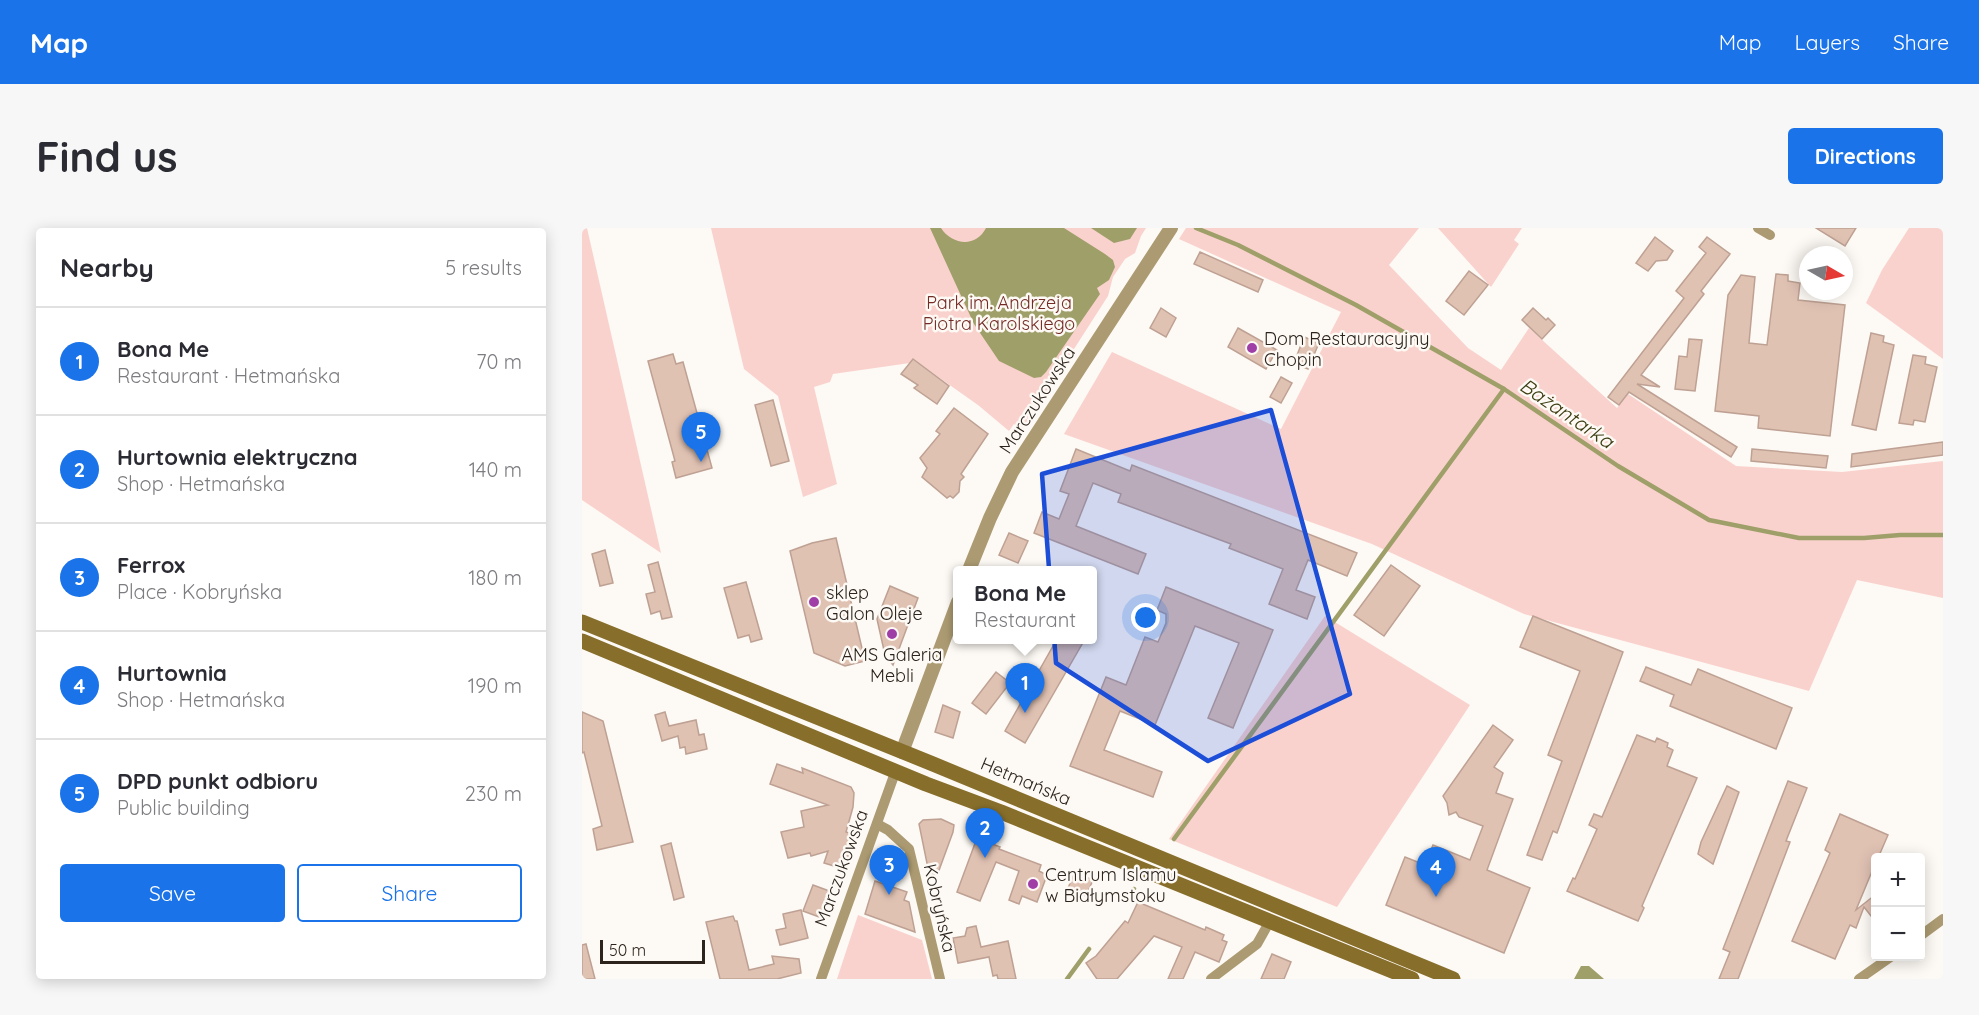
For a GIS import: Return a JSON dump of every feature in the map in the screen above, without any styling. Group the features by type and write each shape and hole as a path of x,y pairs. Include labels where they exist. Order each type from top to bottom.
{"main road":[{"name":"Hetmańska","path":"582,622 1453,979"},
{"name":"Hetmańska","path":"582,641 1412,979"},
{"path":"824,741 832,735 834,729 831,723"},
{"path":"896,770 902,752"},
{"path":"969,800 968,786 976,782"}],"street":[{"path":"1758,228 1770,235"},
{"name":"Marczukowska","path":"971,566 1012,472 1170,230"},
{"path":"902,752 953,613"},
{"name":"Marczukowska","path":"821,979 896,770"},
{"name":"Kobryńska","path":"877,824 888,830 909,849 940,979"},
{"path":"1925,932 1943,919"},
{"path":"1211,979 1257,944 1270,921"},
{"path":"1859,979 1886,961"}],"highlighted area":[{"path":"1271,410 1350,694 1208,761 1056,663 1042,474"}],"green space":[{"path":"582,228 587,228 661,553 582,500"},
{"name":"Park im. Andrzeja Piotra Karolskiego","path":"711,228 1146,228 1135,253 1125,259 1113,277 1108,296 1022,430 1014,424 1009,431 978,405 917,362 833,374 830,382 814,387 837,484 803,497 778,396 744,369"},
{"path":"1186,228 1419,228 1389,265 1468,348 1501,370 1529,328 1617,408 1628,394 1736,466 1842,472 1943,461 1943,598 1857,580 1809,691 1524,614 1372,544 1064,434 1112,352 1281,429 1341,312 1179,239"},
{"path":"1438,228 1522,228 1514,240 1519,244 1491,287"},
{"path":"1909,228 1943,228 1943,359 1866,303 1882,270"},
{"path":"1325,616 1470,705 1337,907 1169,839"},
{"path":"858,915 922,940 932,979 837,979"}],"shaded area":[{"path":"930,228 941,228 951,238 964,242 976,239 986,228 1064,228 1113,260 1115,267 1109,280 1097,288 1100,294 1046,372 1041,377 1034,378 999,361 974,324"},
{"path":"1091,228 1137,228 1130,239 1114,243"},
{"path":"1581,966 1589,966 1604,979 1574,979"}],"building":[{"path":"1816,228 1856,228 1845,246"},
{"path":"1655,237 1673,251 1667,260 1656,261 1648,271 1636,263"},
{"path":"1707,237 1730,254 1701,291 1704,294 1641,375 1660,387 1637,384 1737,447 1731,457 1629,392 1619,405 1608,397 1684,298 1676,291 1706,253 1699,247"},
{"path":"1200,252 1263,280 1258,292 1194,264"},
{"path":"1469,271 1488,285 1464,315 1446,301"},
{"path":"1776,274 1788,275 1788,281 1799,283 1798,300 1845,305 1830,436 1758,428 1759,416 1715,411 1728,295 1741,275 1755,277 1749,343 1767,345"},
{"path":"1161,308 1176,318 1166,337 1150,328"},
{"path":"1533,308 1555,325 1542,339 1522,320"},
{"name":"Dom Restauracyjny Chopin","path":"1238,328 1277,350 1266,369 1228,347"},
{"path":"1871,333 1884,336 1883,342 1894,345 1876,430 1852,425"},
{"path":"1304,337 1319,343 1308,369 1294,363"},
{"path":"1689,339 1702,340 1695,391 1675,389 1679,356 1687,357"},
{"path":"673,354 676,364 683,362 712,468 676,478 672,462 675,461 648,361"},
{"path":"1913,355 1926,357 1925,364 1937,367 1925,422 1914,420 1913,425 1899,423"},
{"path":"913,359 949,386 937,404 914,388 918,385 901,374"},
{"path":"1281,377 1292,383 1281,403 1270,397"},
{"path":"773,400 789,461 771,466 755,405"},
{"path":"954,408 988,434 961,474 964,477 960,481 959,492 953,498 950,496 947,498 922,477 927,468 920,458 940,434 936,431"},
{"path":"1943,442 1943,455 1851,467 1852,454"},
{"path":"1076,449 1130,471 1132,465 1357,553 1347,576 1308,560 1296,590 1315,597 1307,619 1269,604 1283,569 1229,548 1231,544 1118,502 1121,494 1093,483 1076,526 1146,554 1138,574 1034,533 1042,512 1059,519 1069,494 1060,491"},
{"path":"1752,449 1828,456 1826,468 1751,461"},
{"path":"1009,533 1028,541 1018,563 999,555"},
{"path":"836,538 865,661 845,666 814,653 790,551"},
{"path":"605,550 613,583 600,586 592,554"},
{"path":"658,562 672,617 662,619 660,611 651,614 646,594 655,592 648,565"},
{"path":"1391,565 1420,586 1384,636 1354,615"},
{"path":"746,582 762,639 751,642 749,635 738,638 724,588"},
{"name":"AMS Galeria Mebli","path":"890,586 918,598 893,665 885,655 877,619"},
{"path":"1166,587 1273,630 1233,728 1208,718 1239,643 1195,626 1155,725 1120,711 1104,750 1162,772 1153,797 1070,766 1106,677 1126,685 1145,637 1158,642 1166,623 1166,614 1157,610"},
{"path":"1533,616 1623,652 1557,833 1553,831 1542,860 1527,855 1562,761 1548,755 1580,671 1520,647"},
{"path":"1054,644 1082,644 1025,743 1005,731"},
{"path":"1646,667 1691,685 1698,669 1792,708 1776,749 1670,706 1674,695 1640,681"},
{"path":"996,672 1010,683 986,714 972,703"},
{"path":"943,705 960,712 953,738 935,732"},
{"path":"582,712 603,721 633,842 597,850 593,829 602,826 584,752 582,753"},
{"path":"665,712 669,726 696,720 699,735 704,734 707,749 686,754 685,747 680,748 678,736 662,741 655,715"},
{"path":"1493,725 1513,740 1494,767 1503,773 1496,793 1513,799 1487,870 1530,888 1504,953 1386,905 1405,857 1425,865 1433,845 1470,860 1483,826 1459,817 1456,812 1449,815 1443,796"},
{"path":"1637,735 1655,742 1657,738 1668,743 1667,747 1673,750 1667,766 1697,778 1642,906 1644,908 1638,921 1567,891 1573,878 1575,879 1597,829 1589,825 1594,814 1602,817"},
{"path":"777,764 803,773 802,768 851,787 854,793 853,807 846,832 855,835 844,869 824,863 828,851 811,856 810,853 788,858 781,832 804,827 801,811 828,805 770,784"},
{"path":"1788,781 1807,788 1786,841 1790,842 1738,979 1719,979 1730,952 1723,949"},
{"path":"1727,786 1739,792 1713,864 1698,854 1701,842"},
{"path":"1840,814 1888,835 1880,853 1871,853 1871,874 1856,910 1871,898 1871,916 1864,907 1856,928 1850,925 1835,959 1792,941 1830,853 1825,850"},
{"path":"941,819 954,825 953,832 938,873 930,878 919,824 923,820"},
{"path":"977,838 1041,865 1039,871 1047,875 1037,902 1022,896 1019,904 1009,900 1019,871 996,862 980,901 957,892"},
{"path":"671,843 684,897 674,900 661,846"},
{"path":"1075,872 1093,880 1086,896 1068,888"},
{"path":"875,881 907,892 904,900 909,902 915,932 865,914"},
{"path":"813,885 832,892 822,918 803,911"},
{"path":"1138,902 1205,930 1206,927 1224,935 1222,940 1227,942 1219,962 1195,952 1183,979 1168,979 1182,947 1154,936 1117,979 1097,979 1086,963 1096,956 1125,921 1128,923"},
{"path":"801,910 808,938 780,945 776,930 786,928 783,914"},
{"path":"733,916 737,921 749,970 774,964 772,956 799,959 801,973 777,979 720,979 706,922"},
{"path":"976,926 981,947 1008,941 1016,979 998,979 997,975 993,976 989,957 958,963 953,938 965,936 967,928"},
{"path":"586,944 595,979 582,979 582,945"},
{"path":"1272,954 1291,962 1284,979 1261,979"}],"waterway":[{"name":"Bażantarka","path":"1196,228 1238,245 1356,305 1504,389 1618,466 1709,520 1799,538 1943,535"},
{"path":"1174,839 1504,389"},
{"path":"1128,899 1134,889"},
{"path":"1067,979 1089,949"}],"place":[{"name":"Dom Restauracyjny Chopin","path":"1252,348"},
{"name":"DPD punkt odbioru","path":"701,462"},
{"name":"sklep Galon Oleje","path":"814,602"},
{"name":"AMS Galeria Mebli","path":"892,634"},
{"name":"Bona Me","path":"1025,713"},
{"name":"Hurtownia elektryczna","path":"985,858"},
{"name":"Centrum Islamu w Białymstoku","path":"1033,884"},
{"name":"Ferrox","path":"889,895"},
{"name":"Hurtownia","path":"1436,897"}]}
